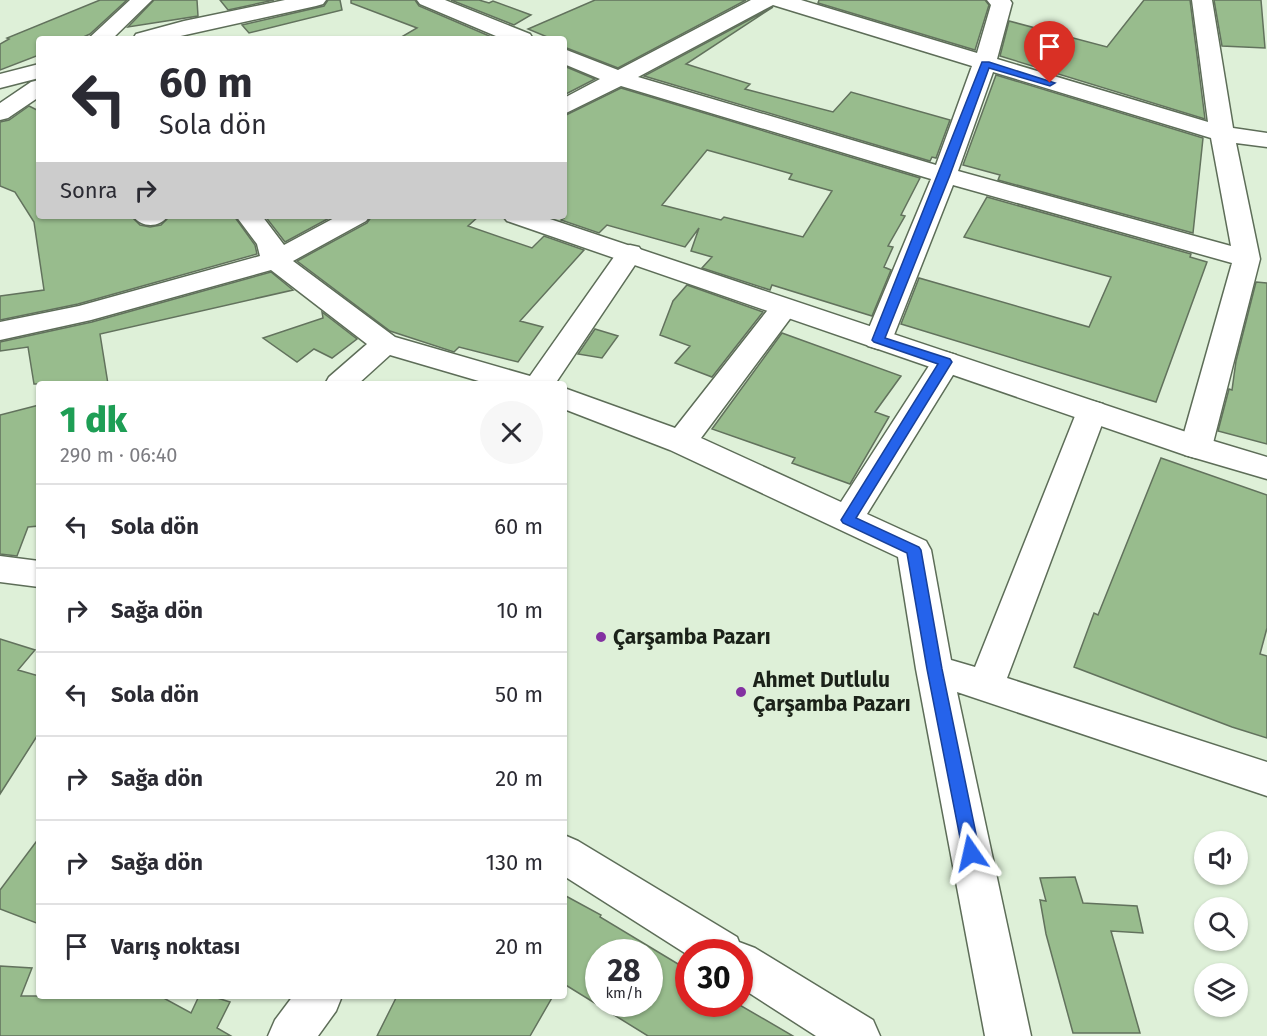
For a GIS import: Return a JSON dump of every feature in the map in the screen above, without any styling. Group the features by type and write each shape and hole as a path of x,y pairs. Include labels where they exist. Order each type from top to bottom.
{"street":[{"path":"102,36 142,0"},
{"path":"154,36 184,27 316,0"},
{"path":"427,0 515,36"},
{"path":"567,105 767,0"},
{"path":"779,0 1222,134 1267,140"},
{"path":"878,340 986,64 1002,3 998,0"},
{"path":"1196,447 1247,259 1222,134 1202,0"},
{"path":"567,57 618,78 944,175 1247,259"},
{"path":"0,81 36,72"},
{"path":"0,113 36,89"},
{"path":"251,219 270,243 275,260 385,344 513,381"},
{"path":"0,331 81,314 275,260 351,219"},
{"path":"525,219 1196,447 1267,468"},
{"path":"542,381 630,253"},
{"path":"681,442 784,308"},
{"path":"343,381 385,344"},
{"path":"848,520 946,362"},
{"path":"567,399 681,442 914,550 934,669 1008,1036"},
{"path":"986,686 1092,411"},
{"path":"0,569 36,574"},
{"path":"934,669 1267,779"},
{"path":"567,856 701,939"},
{"path":"753,971 857,1036"},
{"path":"291,1036 318,999"}],"building":[{"path":"100,0 127,0 86,36 36,36 36,56 0,70 0,44 9,39 7,38"},
{"path":"154,0 197,0 198,16 128,27"},
{"path":"220,0 274,0 228,10"},
{"path":"328,0 340,0 342,10 249,33 242,25 324,6"},
{"path":"351,0 415,0 419,6 489,36 403,36 417,28 351,3"},
{"path":"451,0 479,0 489,3 493,1 531,15 514,25"},
{"path":"595,0 746,0 618,68 567,48 567,36 545,36 528,29"},
{"path":"819,0 985,0 989,5 975,50 818,3"},
{"path":"1144,0 1190,0 1205,119 1000,56 1009,21 1107,47"},
{"path":"1214,0 1261,0 1265,48 1222,46"},
{"path":"773,7 686,64 750,84 745,89 833,112 851,92 950,120 936,158 932,157 930,161 644,76"},
{"path":"567,67 595,79 567,93"},
{"path":"996,75 1203,138 1193,233 998,180 1000,175 963,165"},
{"path":"621,88 920,178 901,215 905,216 888,246 893,247 884,267 891,270 872,316 772,285 770,290 702,268 712,257 691,251 699,228 685,247 607,225 599,233 561,220 567,219 567,115","holes":["707,150 792,174 789,179 832,191 803,237 724,217 721,220 662,205"]},
{"path":"29,106 36,110 36,219 134,219 140,225 150,227 161,225 167,219 236,219 255,245 257,254 78,304 0,320 0,296 44,290 34,222 15,192 0,186 0,122 9,120"},
{"path":"987,197 1191,254 1190,257 1207,262 1156,402 901,324 919,278 1089,327 1111,277 964,237"},
{"path":"267,219 327,219 285,242"},
{"path":"370,219 476,219 468,226 532,248 544,236 584,250 520,321 543,327 518,362 459,347 454,352 390,331 297,261 367,223"},
{"path":"271,272 293,290 100,334 108,381 36,381 34,384 28,347 0,351 0,342 92,322"},
{"path":"1256,282 1267,283 1267,444 1218,431 1229,389 1232,390 1236,361"},
{"path":"687,285 763,312 712,377 675,363 690,346 660,335 673,301"},
{"path":"322,312 357,339 332,358 314,349 297,362 263,338 323,318"},
{"path":"595,329 618,336 602,358 578,354"},
{"path":"782,333 901,376 875,412 889,417 850,484 792,463 795,458 712,429"},
{"path":"36,406 36,526 28,527 17,556 0,554 0,415"},
{"path":"1161,458 1267,495 1267,628 1260,654 1267,656 1267,738 1074,667 1094,613 1098,615"},
{"path":"0,639 35,650 18,670 36,675 36,738 0,794"},
{"path":"36,842 36,923 0,909 0,890"},
{"path":"1075,877 1083,903 1137,906 1143,933 1111,931 1140,1033 1073,1033 1046,934 1040,900 1046,901 1040,878"},
{"path":"567,897 601,915 600,917 637,939 585,939 585,997 567,986"},
{"path":"663,955 675,962 675,1017 753,1017 753,1013 793,1036 648,1036 617,1017 663,1017"},
{"path":"0,966 32,968 21,996 36,996 36,999 165,999 191,1013 198,999 220,999 230,1002 217,1028 231,1036 0,1036"},
{"path":"396,999 551,999 530,1036 377,1036"}],"place":[{"name":"Çarşamba Pazarı","path":"601,637"},
{"name":"Ahmet Dutlulu Çarşamba Pazarı","path":"741,692"}],"route":[{"path":"971,853 934,669 914,550 848,520 946,362 878,340 986,64 1050,83"}]}
